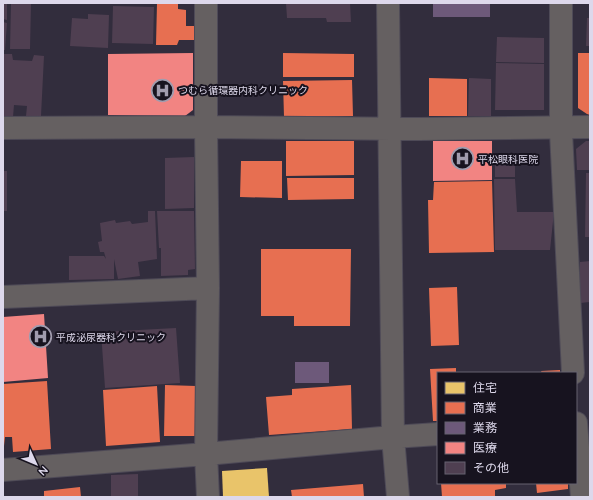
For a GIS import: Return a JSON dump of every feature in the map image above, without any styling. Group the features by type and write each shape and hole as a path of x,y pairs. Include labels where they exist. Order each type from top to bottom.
{"street":[{"path":"206,3 208,288 206,454 208,497"},
{"path":"388,3 393,437 398,497"},
{"path":"561,3 561,127 573,372"},
{"path":"3,128 206,127 389,129 590,127"},
{"path":"3,297 208,288"},
{"path":"577,427 590,427"},
{"path":"3,470 437,434"},
{"path":"577,439 582,497"}],"building: 住宅":[{"path":"267,468 269,497 223,497 222,471"}],"building: 商業":[{"path":"157,3 178,3 178,9 186,10 186,26 195,26 195,40 179,40 177,45 156,45"},
{"path":"283,53 354,54 354,77 283,77"},
{"path":"578,53 590,53 590,115 578,108"},
{"path":"429,78 467,79 467,116 429,116"},
{"path":"352,80 353,116 284,117 283,81"},
{"path":"286,141 354,141 354,175 286,176"},
{"path":"241,161 282,161 282,198 240,197"},
{"path":"287,178 354,178 354,199 288,200"},
{"path":"492,181 494,252 429,253 428,200 433,200 434,182"},
{"path":"261,249 351,249 350,326 294,326 294,316 261,316"},
{"path":"457,287 459,345 431,346 429,288"},
{"path":"456,368 456,372 437,372 437,421 433,421 430,369"},
{"path":"560,370 560,372 542,372"},
{"path":"47,381 51,449 13,452 12,437 5,437 4,446 3,445 3,384"},
{"path":"165,385 196,386 195,436 164,436"},
{"path":"351,385 352,429 269,435 266,397 292,395 292,389"},
{"path":"157,386 160,442 106,446 103,390"},
{"path":"363,484 364,497 292,497 291,490"},
{"path":"441,484 506,484 506,488 495,490 495,497 442,497"},
{"path":"536,484 568,484 568,489 537,493"},
{"path":"80,487 81,497 44,497 44,491"}],"building: 業務":[{"path":"433,3 490,3 490,17 433,17"},
{"path":"295,362 329,362 329,383 295,383"}],"building: 医療":[{"path":"193,53 193,110 185,116 108,115 108,54"},
{"path":"433,141 492,141 492,180 433,181"},
{"path":"44,314 48,378 3,382 3,317"}],"building: その他":[{"path":"3,3 7,3 7,20 3,19"},
{"path":"11,3 31,3 30,49 10,49"},
{"path":"286,3 350,3 351,22 327,22 326,18 287,18"},
{"path":"113,6 154,7 153,44 112,43"},
{"path":"88,14 109,15 108,48 70,46 72,18 88,19"},
{"path":"587,18 590,18 590,46 586,46"},
{"path":"3,22 7,23 5,50 3,50"},
{"path":"497,37 544,38 544,63 496,62"},
{"path":"3,54 12,54 13,60 32,61 34,55 44,56 41,116 26,116 27,106 14,105 13,117 3,117"},
{"path":"496,63 544,64 544,110 495,110"},
{"path":"469,78 491,79 491,116 468,116"},
{"path":"586,141 590,141 590,170 577,170 576,149"},
{"path":"194,157 194,208 165,209 165,158"},
{"path":"495,165 515,166 515,177 495,177"},
{"path":"3,171 7,171 7,211 3,211"},
{"path":"586,173 590,173 590,237 585,237"},
{"path":"494,179 515,179 517,212 554,212 550,250 495,250"},
{"path":"148,211 155,211 157,259 138,262 140,276 118,279 114,259 114,279 69,280 69,256 104,256 106,259 104,252 100,252 98,242 102,241 100,223 115,220 116,223 130,221 132,224 148,222"},
{"path":"157,211 194,211 195,269 188,270 188,275 161,276 161,248 159,248"},
{"path":"590,261 590,302 580,303 580,262"},
{"path":"176,328 180,383 105,388 101,332"},
{"path":"138,474 138,497 111,497 111,475"}],"place":[{"name":"つむら循環器内科クリニック","path":"163,90"},
{"name":"平松眼科医院","path":"463,159"},
{"name":"平成泌尿器科クリニック","path":"40,337"}]}
